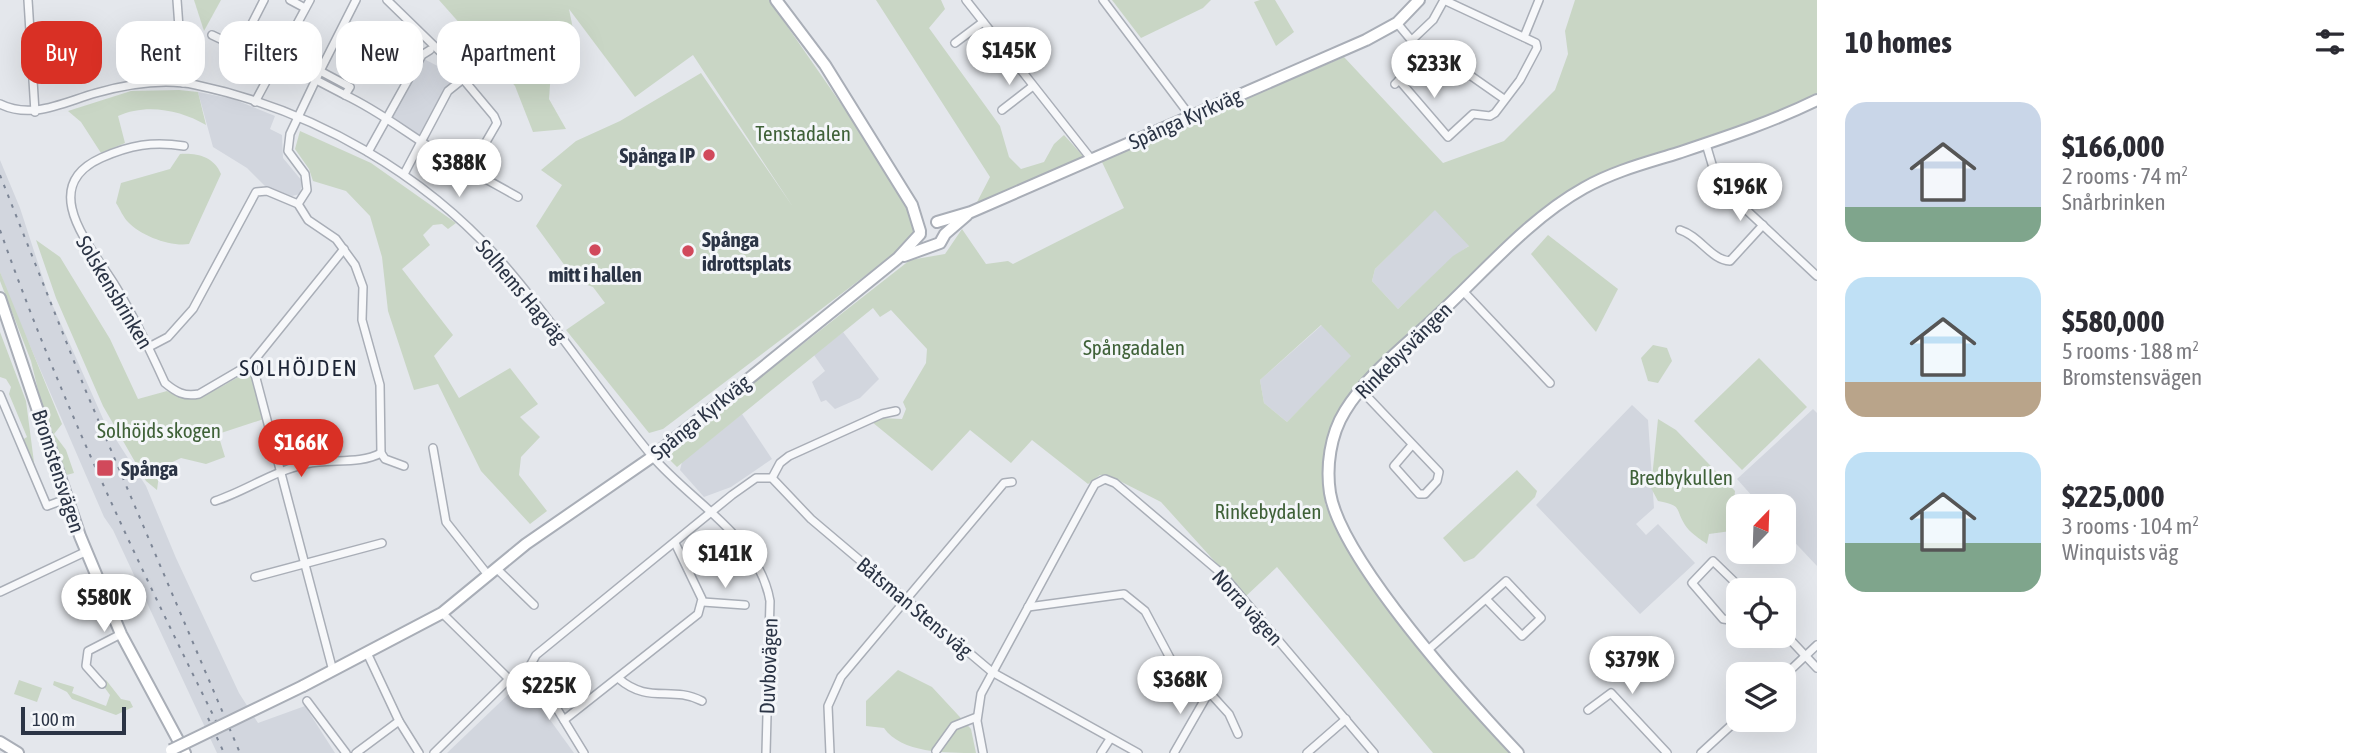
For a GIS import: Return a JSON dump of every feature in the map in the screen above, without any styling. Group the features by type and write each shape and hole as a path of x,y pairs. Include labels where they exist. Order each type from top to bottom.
{"street":[{"path":"0,104 12,110 35,112 28,0"},
{"path":"177,0 179,21"},
{"path":"253,21 264,0"},
{"path":"290,0 305,8"},
{"path":"298,21 310,0"},
{"path":"322,67 356,0"},
{"path":"776,0 825,65 912,205 920,232 930,245 940,243 945,233 936,222 912,205"},
{"path":"966,0 1092,160"},
{"path":"1103,0 1191,117"},
{"name":"Spånga Kyrkväg","path":"936,222 971,212 1092,160 1397,23 1419,0"},
{"path":"1397,23 1421,51 1418,62 1397,82 1448,137 1474,114 1490,116 1520,80 1537,48 1536,43 1444,0 1433,20 1413,39"},
{"path":"1524,37 1539,0"},
{"path":"391,1 437,48"},
{"path":"955,43 983,22"},
{"path":"212,35 219,38"},
{"path":"368,152 422,55 430,50"},
{"path":"1421,51 1434,50 1504,99"},
{"path":"322,72 349,87 345,95"},
{"path":"322,82 518,197"},
{"name":"Solhems Hagväg","path":"35,112 135,84"},
{"name":"Solhems Hagväg","path":"190,84 255,102 297,118 368,152 439,199 507,268 652,457"},
{"path":"255,102 264,84"},
{"path":"298,204 307,190 305,174 288,151 297,118 314,84"},
{"path":"404,174 448,91 457,84"},
{"path":"467,84 497,123 475,161 468,167"},
{"path":"1002,110 1033,86"},
{"name":"Rinkebysvängen","path":"1518,753 1428,650 1355,551 1337,519 1329,465 1333,438 1344,413 1360,389 1463,291 1549,213 1582,189 1613,173 1779,119 1817,100"},
{"name":"Solskensbrinken","path":"184,146 161,142 123,148 88,164 75,181 72,194 76,227 116,287 149,347 164,383 177,393 189,396 199,394 252,363"},
{"path":"1706,144 1717,181 1817,276"},
{"path":"149,347 168,337 193,309 256,192 267,191 298,204 308,220 336,239 355,265 363,287 362,320 380,385 381,453 385,459 404,466"},
{"name":"Spånga Kyrkväg","path":"945,233 971,212"},
{"path":"920,232 924,224 936,222"},
{"path":"1680,230 1691,233 1721,261 1730,261 1763,225"},
{"name":"Spånga Kyrkväg","path":"168,752 368,655 442,613 492,572 652,457 898,258 920,232"},
{"name":"Spånga Kyrkväg","path":"898,258 930,245"},
{"path":"333,672 252,363 344,249"},
{"path":"1463,291 1550,383"},
{"name":"Bromstensvägen","path":"1,302 34,391 66,499 121,634 186,753"},
{"path":"1360,389 1439,472 1437,481 1425,494 1419,494 1394,466 1412,445"},
{"path":"0,395 47,506 66,499"},
{"path":"525,675 536,655 747,483 756,478 772,478 779,463 789,456 882,414 896,411"},
{"path":"433,448 446,522 492,572 534,605"},
{"path":"215,502 238,494 282,470 309,463 361,460 381,453"},
{"name":"Duvbovägen","path":"652,457 753,557 766,578 770,601 766,753"},
{"name":"Båtsman Stens väg","path":"772,478 811,519 992,672 1138,753"},
{"name":"Norra vägen","path":"1028,607 1091,491 1105,479 1115,483 1222,574 1374,753"},
{"path":"830,753 828,706 841,677 1004,483 1012,482"},
{"path":"255,577 382,543"},
{"path":"564,720 698,614 703,602 675,543"},
{"path":"0,592 87,551"},
{"path":"1726,620 1692,583 1713,561 1731,578"},
{"path":"1428,650 1486,599 1506,582 1541,618 1522,636 1486,599"},
{"path":"983,753 977,718 981,694 1028,607 1124,594 1144,611 1178,673 1209,692 1229,714 1238,734"},
{"path":"703,602 745,605"},
{"path":"442,613 509,680"},
{"path":"102,684 86,666 88,651 121,634"},
{"path":"1796,665 1817,645"},
{"path":"1796,646 1817,668"},
{"path":"368,655 419,753"},
{"path":"434,753 509,680 525,675 534,678 543,686 584,753"},
{"path":"618,678 642,693 691,695 702,701"},
{"path":"1174,753 1209,692"},
{"path":"1588,710 1611,693 1667,753"},
{"path":"307,701 346,753"},
{"path":"936,751 954,726 977,718"},
{"path":"1307,753 1346,719"},
{"path":"356,753 400,721"},
{"path":"1701,753 1726,730"},
{"path":"1101,753 1110,739"},
{"path":"0,742 18,753"}],"shaded area":[{"path":"423,61 437,66 437,84 450,84 421,136 390,119 410,84 423,84"},
{"path":"198,92 233,99 275,116 270,129 282,135 283,158 302,181 300,194 292,196 266,187 247,168 213,147"},
{"path":"0,160 20,208 49,297 104,421 146,486 176,558 239,693 258,723 305,706 335,753 217,753 113,530 104,517 8,295 0,272"},
{"path":"1435,209 1470,245 1453,257 1398,309 1372,281 1375,269"},
{"path":"1322,325 1352,356 1287,422 1264,403 1260,380"},
{"path":"843,332 879,379 860,398 835,409 826,400 821,402 812,382 825,371 814,355"},
{"path":"1632,405 1648,420 1654,508 1636,524 1646,535 1658,524 1695,563 1640,614 1536,505"},
{"path":"1813,409 1817,413 1817,566 1796,544 1796,494 1750,494 1737,479"},
{"path":"742,414 772,459 731,487 704,497 680,470 682,462"},
{"path":"524,684 574,753 447,753 514,689"}],"green space":[{"path":"194,0 221,0 205,29 205,21 201,21"},
{"name":"Tenstadalen","path":"439,0 769,0 846,111 916,223 911,241 663,429 649,433 566,330 605,303 593,287 576,281 536,226 562,185 541,170 576,141 620,121 701,73 793,207 693,55 635,97 569,9 571,21 458,21"},
{"path":"876,0 941,0 945,9 929,28 1000,126 1009,157 1021,169 1044,162 1054,144 1064,135 1084,157 976,204 990,177"},
{"path":"1112,0 1211,0 1203,8 1141,38"},
{"path":"1275,0 1294,32 1276,46 1254,2"},
{"name":"Spångadalen","path":"1575,0 1817,0 1817,95 1775,116 1625,164 1580,185 1365,377 1324,460 1325,504 1350,553 1513,753 1433,753 1277,567 1246,596 1161,502 1108,475 1100,475 1088,484 1032,440 1011,463 970,430 932,471 872,422 880,418 902,419 906,409 903,402 926,363 927,349 891,310 880,317 873,308 677,467 670,460 671,454 708,424 711,416 910,260 945,254 962,229 986,264 1008,261 1013,264 1124,208 1101,160 1344,57 1443,163 1504,141 1555,90 1568,54 1565,31","holes":["1435,210 1469,246 1453,256 1398,309 1372,281 1375,269","1321,325 1351,356 1287,422 1264,403 1260,380"]},
{"path":"513,84 550,84 549,99 566,129 533,132"},
{"path":"131,91 198,92 206,125 175,112 152,109 129,112 118,116 125,143 101,153 81,122 68,111"},
{"path":"300,131 371,163 456,223 448,229 442,224 433,225 423,235 430,245 402,269 453,335 434,356 459,398 510,368 538,404 520,417 540,437 521,457 519,475 547,511 530,524 481,471 438,384 414,390 388,311 382,257 370,216 346,191 313,181 309,169 295,149"},
{"path":"180,154 205,157 221,174 189,244 165,242 140,232 126,220 116,203 121,183 170,169"},
{"path":"1548,235 1618,289 1596,332 1531,254"},
{"name":"Solhöjds skogen","path":"36,240 60,257 110,339 138,399 167,391 188,397 198,396 247,372 252,373 264,419 218,434 225,457 206,464 181,458 160,468 157,490 146,481 103,406 56,298"},
{"path":"0,272 62,424 54,434 66,450 74,473 63,476 51,444 31,361 0,281"},
{"path":"0,332 26,401 35,470 22,440 27,437 9,394 11,387 6,379 0,377"},
{"path":"1653,345 1667,348 1672,361 1658,383 1648,381 1641,358"},
{"path":"1759,358 1807,407 1742,470 1694,421"},
{"name":"Bredbykullen","path":"1658,419 1676,430 1735,491 1735,494 1726,494 1726,532 1709,534 1707,544 1687,528 1675,506 1658,501 1651,488"},
{"path":"1517,470 1537,491 1535,497 1474,558 1464,562 1443,538"},
{"path":"898,670 932,687 971,729 976,753 925,750 901,742 884,728 866,726 866,701"},
{"path":"19,680 42,688 37,702 14,694"},
{"path":"106,680 121,699 130,701 133,707 116,715 72,699 67,692 53,685 54,681 74,687 72,693 106,706 110,695 102,684"}],"railway":[{"path":"0,175 85,389 240,753"},
{"path":"0,230 74,419 218,725"},
{"path":"208,718 224,753"}],"place":[{"name":"Spånga IP","path":"709,155"},
{"name":"mitt i hallen","path":"595,250"},
{"name":"Spånga idrottsplats","path":"688,251"},
{"name":"Spånga","path":"105,468"}],"district":[{"name":"SOLHÖJDEN","path":"299,368"}],"park label":[{"name":"Rinkebydalen","path":"1268,511"}]}
